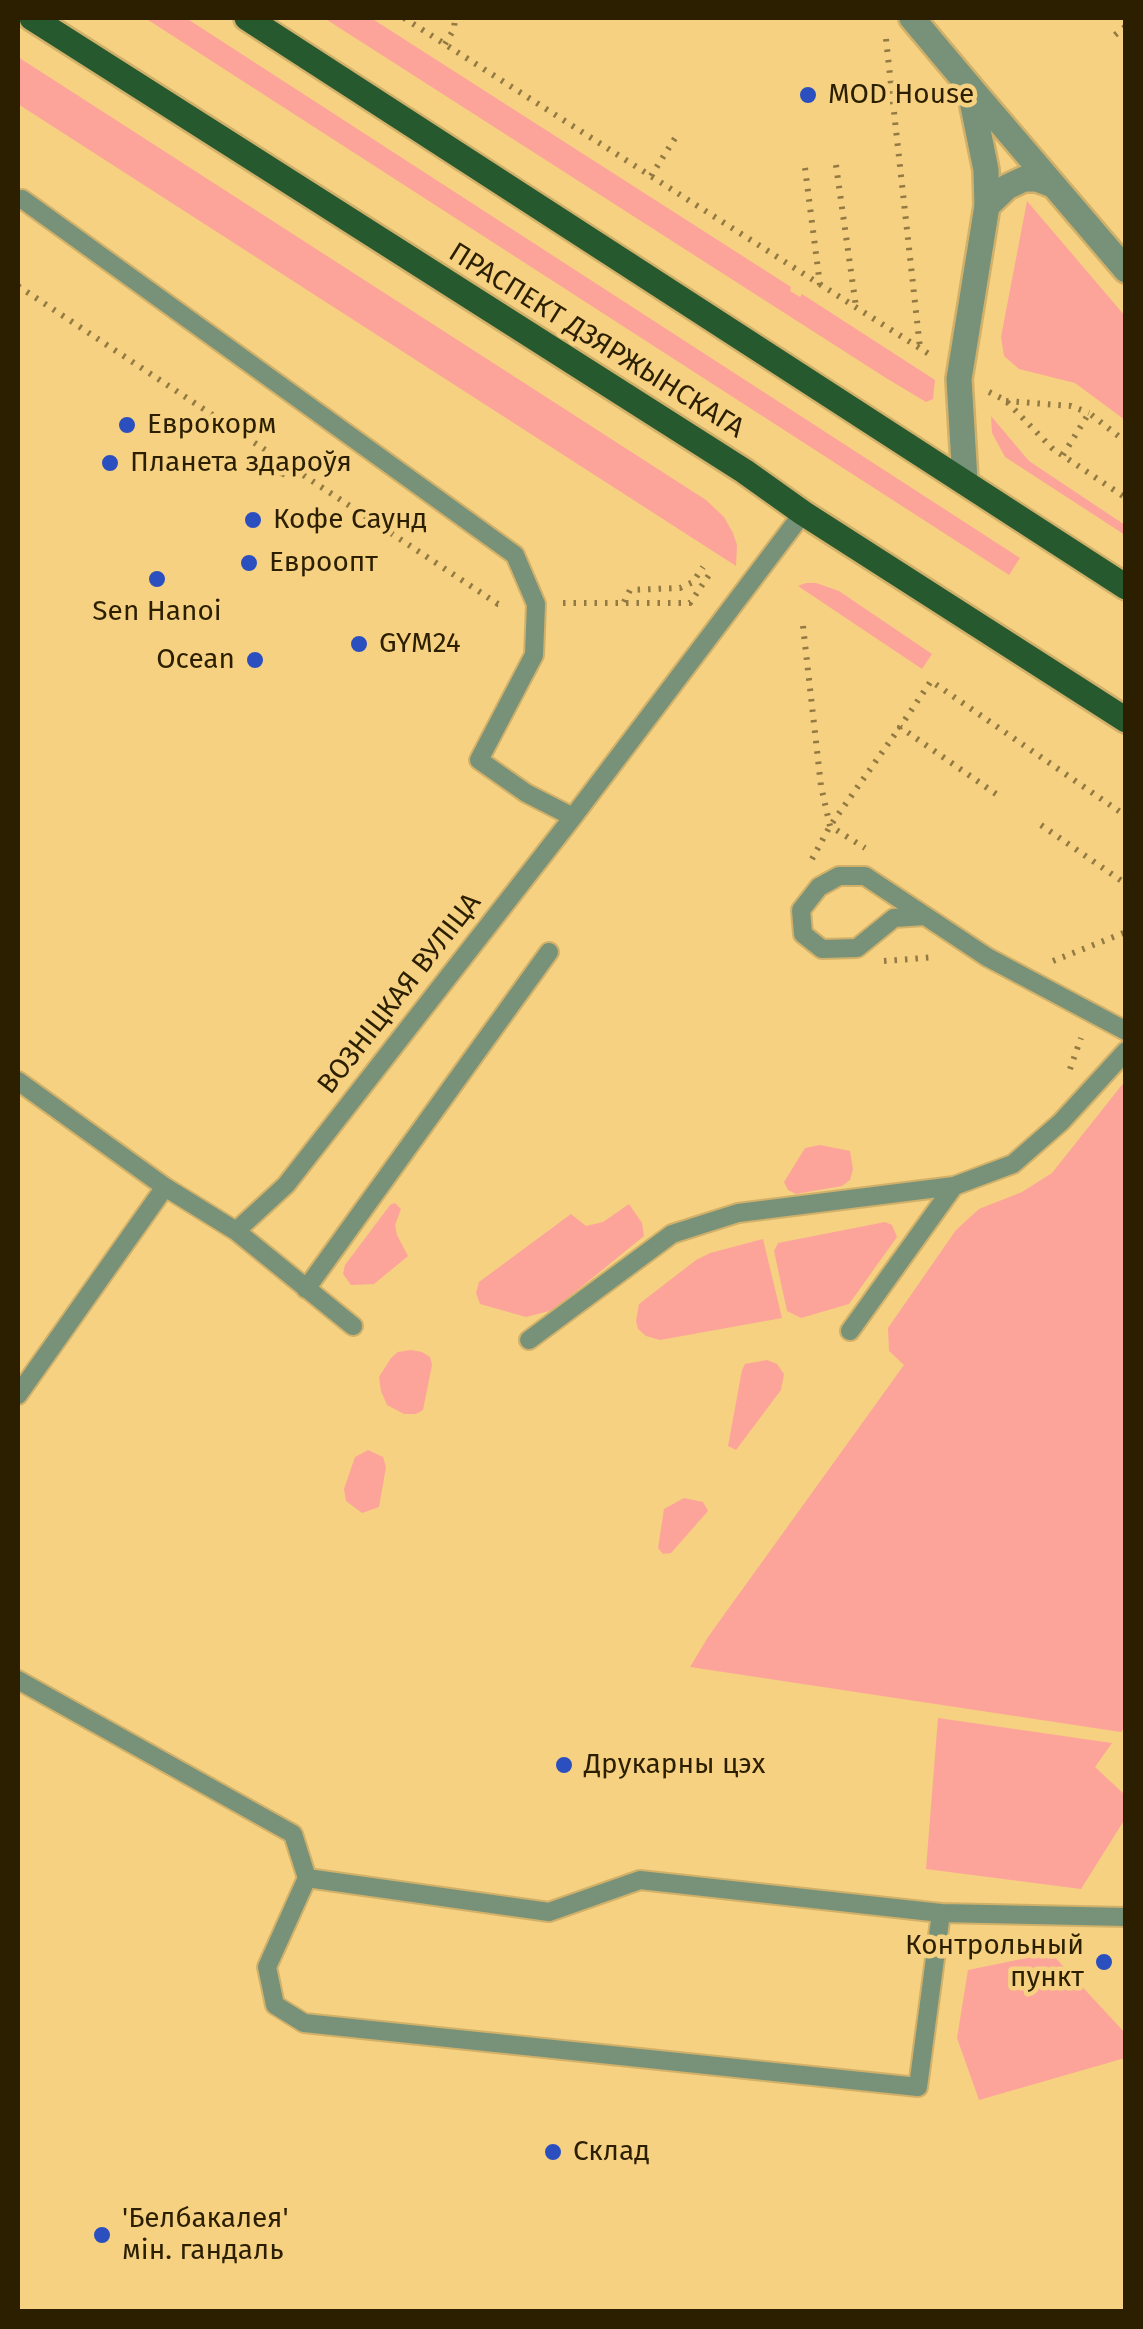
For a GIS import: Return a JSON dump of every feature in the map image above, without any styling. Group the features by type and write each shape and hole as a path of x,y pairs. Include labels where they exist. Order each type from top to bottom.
{"main road":[{"name":"ПРАСПЕКТ ДЗЯРЖЫНСКАГА","path":"32,18 744,471 803,514 1126,720"},
{"path":"248,18 1126,587"}],"street":[{"path":"912,18 1126,270"},
{"path":"965,480 958,379 987,206 986,170 969,86"},
{"path":"987,206 1007,187 1024,179 1053,185"}],"lane":[{"path":"18,200 22,199 515,554 536,604 534,655 479,760 526,793 573,817"},
{"name":"ВОЗНІЦКАЯ ВУЛІЦА","path":"236,1231 286,1185 803,514"},
{"path":"924,916 894,918 857,948 822,948 802,934 801,910 819,887 839,876 865,876 987,957 1126,1031"},
{"path":"306,1289 549,952"},
{"path":"529,1340 672,1234 738,1213 954,1186 1014,1164 1060,1122 1126,1051"},
{"path":"18,1081 165,1187 236,1231 353,1326"},
{"path":"850,1330 954,1186"},
{"path":"18,1395 165,1187"},
{"path":"18,1680 293,1834 307,1878 267,1967 275,2004 304,2023 918,2087 941,1913"},
{"path":"307,1878 549,1912 640,1880 941,1913 1126,1918"}],"path":[{"path":"404,18 938,360 940,340"},
{"path":"445,44 458,18"},
{"path":"1115,35 1126,26"},
{"path":"886,37 920,348"},
{"path":"651,176 677,135"},
{"path":"836,165 856,307"},
{"path":"805,168 820,284"},
{"path":"18,286 498,604 690,603 707,570 680,588 630,590 624,602"},
{"path":"988,392 1005,400 1063,455 1126,498"},
{"path":"1005,400 1070,406 1088,412 1126,442"},
{"path":"1063,455 1088,412"},
{"path":"280,476 288,465"},
{"path":"803,626 821,786 830,826"},
{"path":"811,861 830,826 931,682 1126,816"},
{"path":"900,727 996,794"},
{"path":"1042,825 1126,884"},
{"path":"1050,963 1126,932"},
{"path":"879,961 950,956"},
{"path":"1066,1078 1082,1032"}],"shaded area":[{"path":"145,18 186,18 1020,558 1009,575"},
{"path":"324,18 371,18 791,287 790,291 800,297 802,294 935,380 933,399 926,402 886,378"},
{"path":"18,57 706,500 724,517 733,533 736,566 18,104"},
{"path":"1027,201 1125,316 1125,420 1075,383 1019,369 1004,356 1001,337"},
{"path":"991,416 1029,461 1125,525 1125,535 1005,457 992,433"},
{"path":"806,583 839,591 932,654 922,669 798,586"},
{"path":"1125,1081 1125,1727 1121,1732 690,1667 904,1365 889,1351 888,1328 956,1230 979,1209 1022,1192 1052,1173"},
{"path":"820,1145 850,1151 850,1180 842,1186 796,1194 788,1190 784,1182 805,1148"},
{"path":"395,1203 401,1209 395,1225 397,1235 408,1256 374,1284 351,1285 343,1274 345,1265"},
{"path":"629,1204 642,1223 644,1236 553,1310 526,1317 480,1304 476,1293 479,1282 571,1214 586,1226 603,1222"},
{"path":"885,1222 892,1225 897,1237 849,1304 801,1318 787,1311 774,1251 778,1243"},
{"path":"763,1239 782,1318 660,1340 638,1329 639,1304 696,1260"},
{"path":"411,1350 430,1357 432,1365 423,1410 404,1414 387,1405 379,1377 398,1352"},
{"path":"767,1360 777,1364 784,1374 781,1390 736,1450 728,1446 742,1370 745,1364"},
{"path":"368,1450 383,1457 386,1467 379,1507 362,1513 346,1501 344,1489 355,1457"},
{"path":"684,1498 703,1502 708,1511 671,1553 663,1554 658,1548 664,1509"},
{"path":"938,1718 1112,1743 1095,1767 1125,1795 1125,1819 1081,1889 926,1869"},
{"path":"1051,1953 1125,2033 1125,2058 979,2100 957,2038 968,1970"}],"place":[{"name":"MOD House","path":"808,95"},
{"name":"Еврокорм","path":"127,425"},
{"name":"Планета здароўя","path":"110,463"},
{"name":"Кофе Саунд","path":"253,520"},
{"name":"Евроопт","path":"249,563"},
{"name":"Sen Hanoi","path":"157,579"},
{"name":"GYM24","path":"359,644"},
{"name":"Ocean","path":"255,660"},
{"name":"Друкарны цэх","path":"564,1765"},
{"name":"Контрольный пункт","path":"1104,1962"},
{"name":"Склад","path":"553,2152"},
{"name":"'Белбакалея' мін. гандаль","path":"102,2235"}]}
